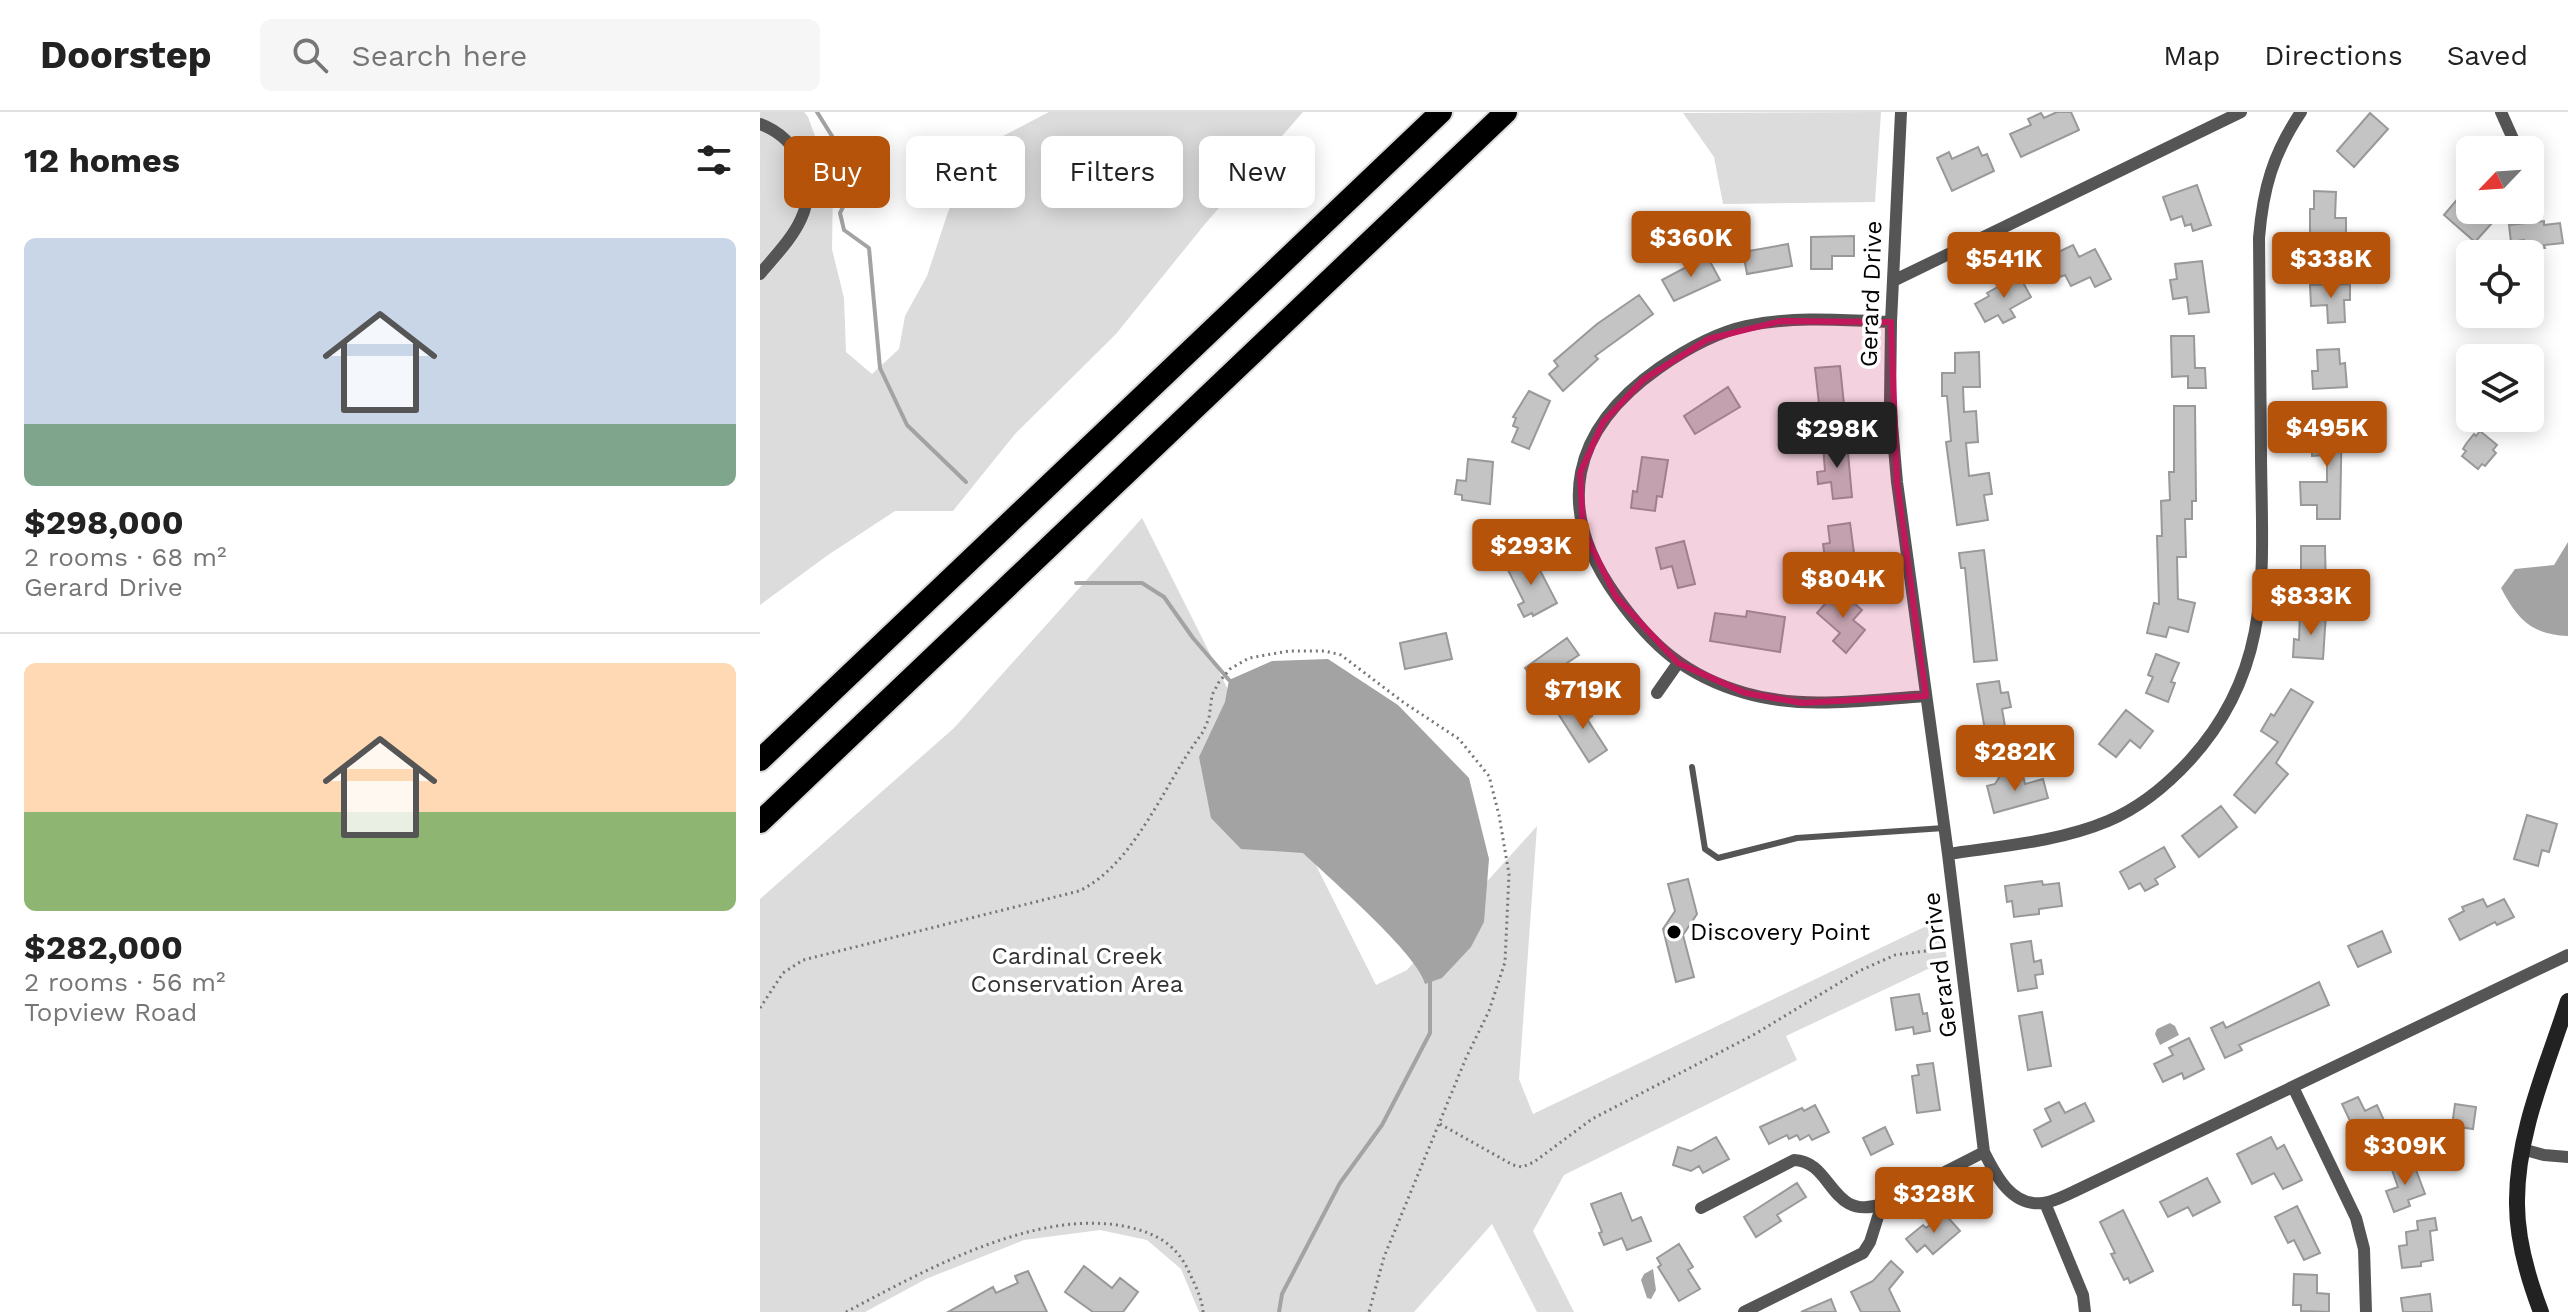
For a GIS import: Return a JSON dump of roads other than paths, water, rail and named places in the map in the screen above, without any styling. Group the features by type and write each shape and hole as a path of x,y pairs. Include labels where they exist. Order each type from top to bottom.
{"highway":[{"path":"760,760 1441,112"},
{"path":"760,822 1506,112"}],"street":[{"name":"Gerard Drive","path":"1901,112 1890,402 1897,482 1948,854 1984,1152 1998,1179 2009,1191 2025,1201 2045,1203"},
{"path":"1895,280 2241,112"},
{"path":"1948,854 2072,833 2109,820 2144,800 2176,776 2203,746 2226,713 2243,677 2255,639 2262,577 2259,238 2262,203 2276,156 2301,112"},
{"path":"2501,112 2512,136"},
{"path":"760,124 779,133 794,147 808,183 807,202 801,220 760,274"},
{"path":"1891,322 1781,321 1744,327 1717,336 1675,357 1644,379 1603,422 1588,446 1580,473 1577,501 1583,530 1608,586 1657,647 1678,663 1718,684 1774,700 1829,703 1926,696"},
{"path":"1657,693 1678,663"},
{"path":"2085,1312 2083,1295 2045,1203 2294,1089 2568,955"},
{"path":"2541,1312 2519,1235 2517,1205 2522,1149 2568,1001"},
{"path":"2294,1089 2356,1218 2364,1249 2366,1312"},
{"path":"2522,1149 2568,1157"},
{"path":"1701,1208 1794,1160 1807,1162 1848,1204 1864,1208 1882,1204 1984,1152"},
{"path":"1744,1312 1863,1253 1870,1242 1882,1204"}],"lane":[{"path":"1692,767 1705,849 1718,858 1797,838 1944,828"}],"waterway":[{"path":"817,112 840,149 848,197 840,213 844,230 869,248 880,368 907,425 966,482"},
{"path":"1076,583 1142,583 1164,597 1193,638 1234,682"},
{"path":"1279,1312 1282,1294 1340,1183 1382,1125 1430,1033 1430,978"}],"place":[{"name":"Discovery Point","path":"1674,932"}],"park label":[{"name":"Cardinal Creek Conservation Area","path":"1077,970"}]}
